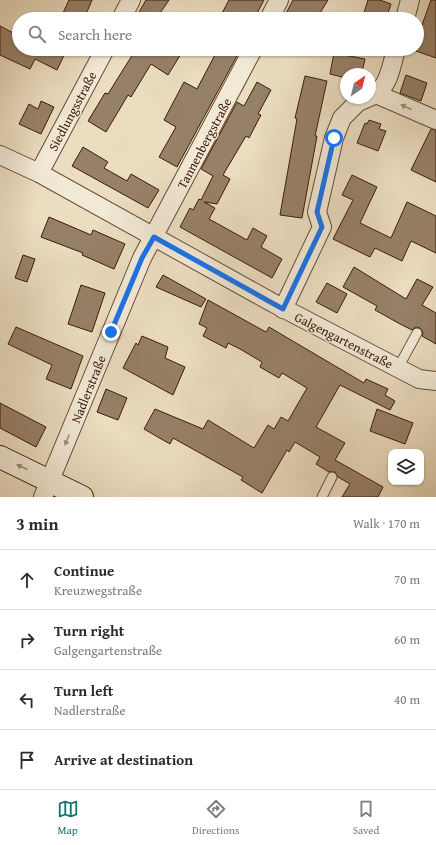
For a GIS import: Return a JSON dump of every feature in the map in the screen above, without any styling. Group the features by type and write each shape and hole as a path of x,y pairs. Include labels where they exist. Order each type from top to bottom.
{"main road":[{"path":"0,457 47,489 82,497"}],"street":[{"path":"125,12 131,0"},
{"path":"273,12 279,0"},
{"path":"406,12 410,0"},
{"name":"Siedlungsstraße","path":"39,173 101,56"},
{"name":"Tannenbergstraße","path":"154,237 249,56"},
{"path":"376,92 388,82 394,56"},
{"path":"376,98 436,120"},
{"path":"283,309 322,227 317,212 334,138 342,118 356,104"},
{"name":"Galgengartenstraße","path":"0,155 39,173 283,309 419,379 436,382"},
{"name":"Nadlerstraße","path":"47,489 139,265 154,237"}],"lane":[{"path":"398,368 417,333"},
{"path":"322,497 332,477"}],"building":[{"path":"69,0 92,0 87,12 63,12"},
{"path":"146,0 169,0 161,12 139,12"},
{"path":"229,0 264,0 258,12 223,12"},
{"path":"293,0 328,0 321,12 287,12"},
{"path":"368,0 380,0 391,4 388,12 364,12"},
{"path":"431,0 436,0 436,58 424,54 424,20"},
{"path":"0,26 12,32 12,56 64,56 57,70 35,59 30,69 0,55"},
{"path":"132,56 180,56 168,75 151,64 131,97 128,95 106,132 88,121 105,93 108,94"},
{"path":"214,56 237,56 177,167 159,157 176,127 164,120 184,82 197,89"},
{"path":"333,56 350,56 365,59 363,68 340,68 340,76 330,74"},
{"path":"406,75 427,83 421,101 400,93"},
{"path":"305,76 327,81 315,136 317,136 302,218 280,215 297,119 295,118"},
{"path":"257,82 271,90 258,114 261,115 249,138 246,136 223,175 230,179 217,204 204,202 215,208 209,219 247,240 253,228 267,236 261,247 282,259 272,278 180,227 190,208 193,210 199,199 201,200 213,176 201,169 237,102 244,106"},
{"path":"41,101 54,107 41,134 19,124 29,104 38,109"},
{"path":"369,120 381,124 379,129 386,131 378,151 357,143 365,123 367,124"},
{"path":"431,129 436,130 436,182 411,170"},
{"path":"83,147 108,162 104,168 127,181 131,174 159,190 148,208 72,166"},
{"path":"352,175 377,187 360,223 391,238 407,202 436,216 436,253 411,241 402,261 375,248 370,257 333,239 353,200 342,195"},
{"path":"49,217 91,235 93,230 125,244 114,269 82,255 83,253 41,237"},
{"path":"23,255 35,259 27,282 15,278"},
{"path":"354,267 406,299 417,279 433,287 422,305 436,313 436,344 422,336 423,332 420,328 416,327 412,330 400,324 375,310 377,306 343,287"},
{"path":"163,275 206,299 201,307 156,287"},
{"path":"327,283 347,294 337,313 316,302"},
{"path":"81,285 105,293 92,332 68,324"},
{"path":"208,300 266,332 269,327 364,383 366,379 388,389 385,395 395,401 390,410 340,385 316,427 345,443 335,460 383,487 378,497 342,497 350,484 338,477 335,472 329,472 316,464 320,457 295,442 289,452 287,450 262,493 241,480 243,477 173,438 170,444 144,429 155,409 203,429 208,420 254,448 268,425 274,429 281,417 288,421 307,388 282,373 279,378 260,367 262,362 228,343 226,348 203,336 207,328 199,324"},
{"path":"16,327 83,356 71,389 46,379 52,365 8,344"},
{"path":"142,336 168,347 165,358 185,367 173,395 123,368 136,343 138,345"},
{"path":"106,389 127,398 118,420 97,412"},
{"path":"0,403 46,427 36,447 0,428"},
{"path":"377,409 413,423 405,444 370,431"}],"route":[{"path":"111,332 142,258 154,237 283,309 322,227 317,212 334,138"}]}
